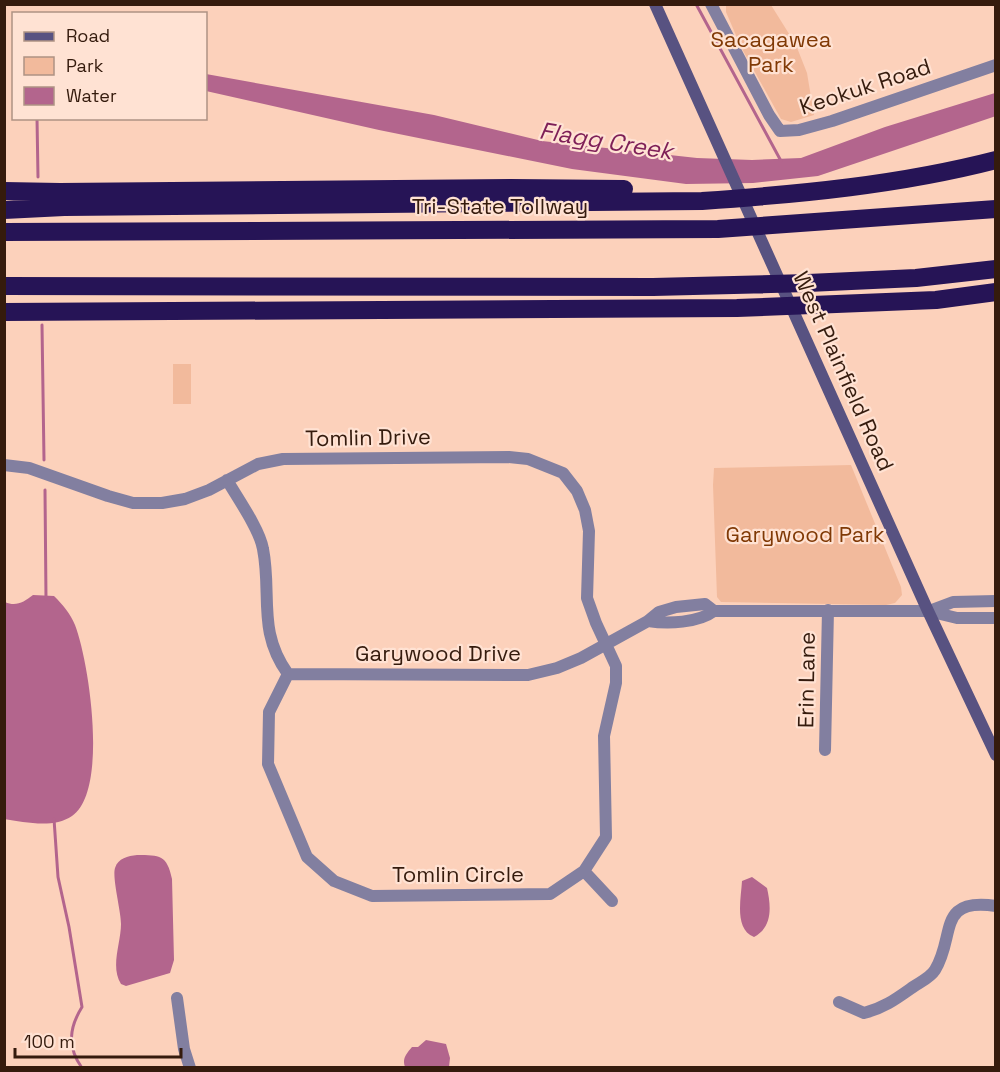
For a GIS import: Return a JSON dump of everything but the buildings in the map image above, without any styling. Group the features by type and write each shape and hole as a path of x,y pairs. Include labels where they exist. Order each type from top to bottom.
{"highway":[{"path":"4,210 64,207 702,201 807,194 901,180 996,160"},
{"path":"4,191 522,188 672,190 702,201"},
{"name":"Tri-State Tollway","path":"4,232 718,229 996,209"},
{"path":"4,286 652,287 916,278 996,269"},
{"path":"4,312 323,309 649,310 936,300 996,292"}],"main road":[{"name":"West Plainfield Road","path":"655,4 928,611 996,755"}],"street":[{"name":"Keokuk Road","path":"711,4 769,115 780,130 799,130 832,121 996,65"},
{"name":"Tomlin Drive","path":"4,465 29,468 108,496 133,502 162,503 185,499 258,464 283,459 509,457 528,459 563,473 577,491 585,510 589,531 587,598 606,643"},
{"path":"226,480 247,513 263,548 266,612 271,641 285,669"},
{"path":"928,611 953,602 996,601"},
{"name":"Erin Lane","path":"825,750 828,610"},
{"name":"Garywood Drive","path":"285,669 528,675 557,668 581,658 648,621 662,623 705,618 714,611 928,611"},
{"path":"928,611 957,618 996,618"},
{"name":"Tomlin Circle","path":"285,669 269,712 268,764 307,857 334,881 372,896 550,894 585,871 606,837 604,736 616,683 615,666 606,643"},
{"path":"585,871 612,901"},
{"path":"839,1002 864,1013 889,1005 929,977 935,970 950,922 956,912 967,906 996,906"},
{"path":"177,998 184,1049 190,1068"}],"green space":[{"name":"Sacagawea Park","path":"726,5 771,5 796,45 807,73 814,115 791,122 781,119 741,47 726,12"},
{"path":"173,364 191,364 191,404 173,404"},
{"name":"Garywood Park","path":"851,465 901,587 902,595 895,603 886,605 721,602 717,597 714,468"}],"water":[{"path":"207,74 434,115 542,141 697,158 752,160 801,158 885,127 995,93 996,116 818,176 753,183 686,184 572,169 379,130 207,91"},
{"path":"33,595 54,596 66,609 75,625 86,667 93,725 90,781 83,802 72,816 48,823 4,819 5,602 20,603"},
{"path":"137,855 157,856 168,865 172,879 174,960 170,973 126,986 121,984 116,970 121,924 114,873 116,865 121,860"},
{"path":"752,877 767,888 770,909 765,928 754,937 744,927 740,913 742,881"},
{"path":"426,1040 446,1044 450,1058 449,1067 405,1067 404,1059 408,1052 412,1047 418,1047"}],"waterway":[{"path":"696,4 781,161"},
{"path":"37,120 38,177"},
{"path":"42,325 44,460"},
{"path":"45,490 46,599"},
{"path":"54,819 58,877 82,1007 74,1022 72,1045 82,1068"}],"water label":[{"name":"Flagg Creek","path":"606,141"}]}
